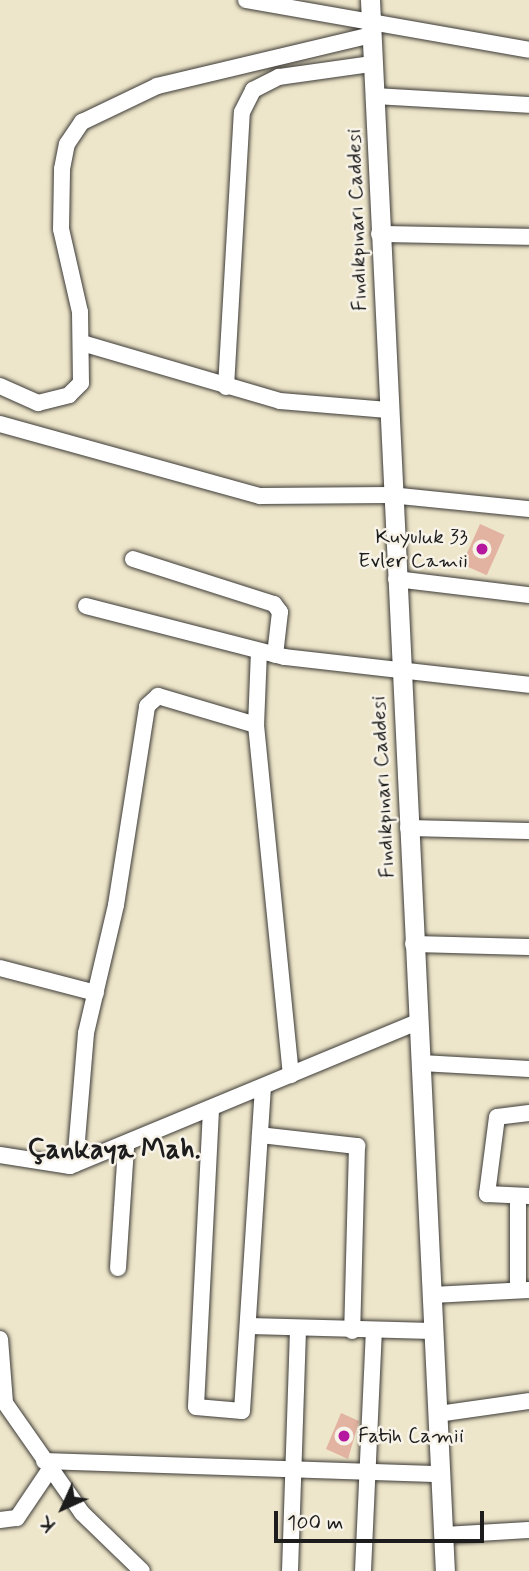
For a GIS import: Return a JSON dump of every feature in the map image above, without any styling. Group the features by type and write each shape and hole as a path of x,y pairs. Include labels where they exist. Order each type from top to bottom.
{"main road":[{"name":"Fındıkpınarı Caddesi","path":"370,0 390,495 445,1571"}],"street":[{"path":"246,0 371,28 529,50"},
{"path":"0,386 38,403 69,395 81,383 82,343 61,229 62,169 67,144 82,122 157,86 371,28"},
{"path":"226,387 242,112 253,90 279,77 371,64"},
{"path":"374,96 529,105"},
{"path":"379,234 529,237"},
{"path":"82,343 279,401 388,410"},
{"path":"0,424 260,496 390,495 529,509"},
{"path":"133,559 274,604 280,612 275,655"},
{"path":"396,579 529,596"},
{"path":"86,606 275,655 400,667 529,685"},
{"path":"259,651 256,725 291,1075"},
{"path":"75,1164 96,993 151,698 256,725"},
{"path":"408,828 529,831"},
{"path":"413,944 529,947"},
{"path":"0,968 96,993"},
{"path":"0,1156 75,1164 126,1147 418,1022"},
{"path":"421,1062 529,1069"},
{"path":"211,1110 197,1407 242,1411 263,1087"},
{"path":"432,1295 524,1290 524,1196 486,1194 488,1151 497,1117 529,1113"},
{"path":"260,1135 357,1146 352,1331"},
{"path":"118,1268 126,1147"},
{"path":"249,1326 298,1332 433,1331"},
{"path":"363,1571 374,1331"},
{"path":"290,1571 298,1332"},
{"path":"0,1339 5,1403 82,1513 142,1571"},
{"path":"438,1414 529,1401"},
{"path":"47,1465 441,1474"},
{"path":"0,1520 17,1518 47,1465"},
{"path":"444,1535 529,1530"}],"building":[{"name":"Kuyuluk 33 Evler Camii","path":"480,524 505,535 487,575 462,564"},
{"name":"Fatih Camii","path":"341,1413 359,1421 348,1459 326,1449"}],"place":[{"name":"Kuyuluk 33 Evler Camii","path":"482,549"},
{"name":"Fatih Camii","path":"344,1436"}],"district":[{"name":"Çankaya Mah.","path":"114,1151"}]}
